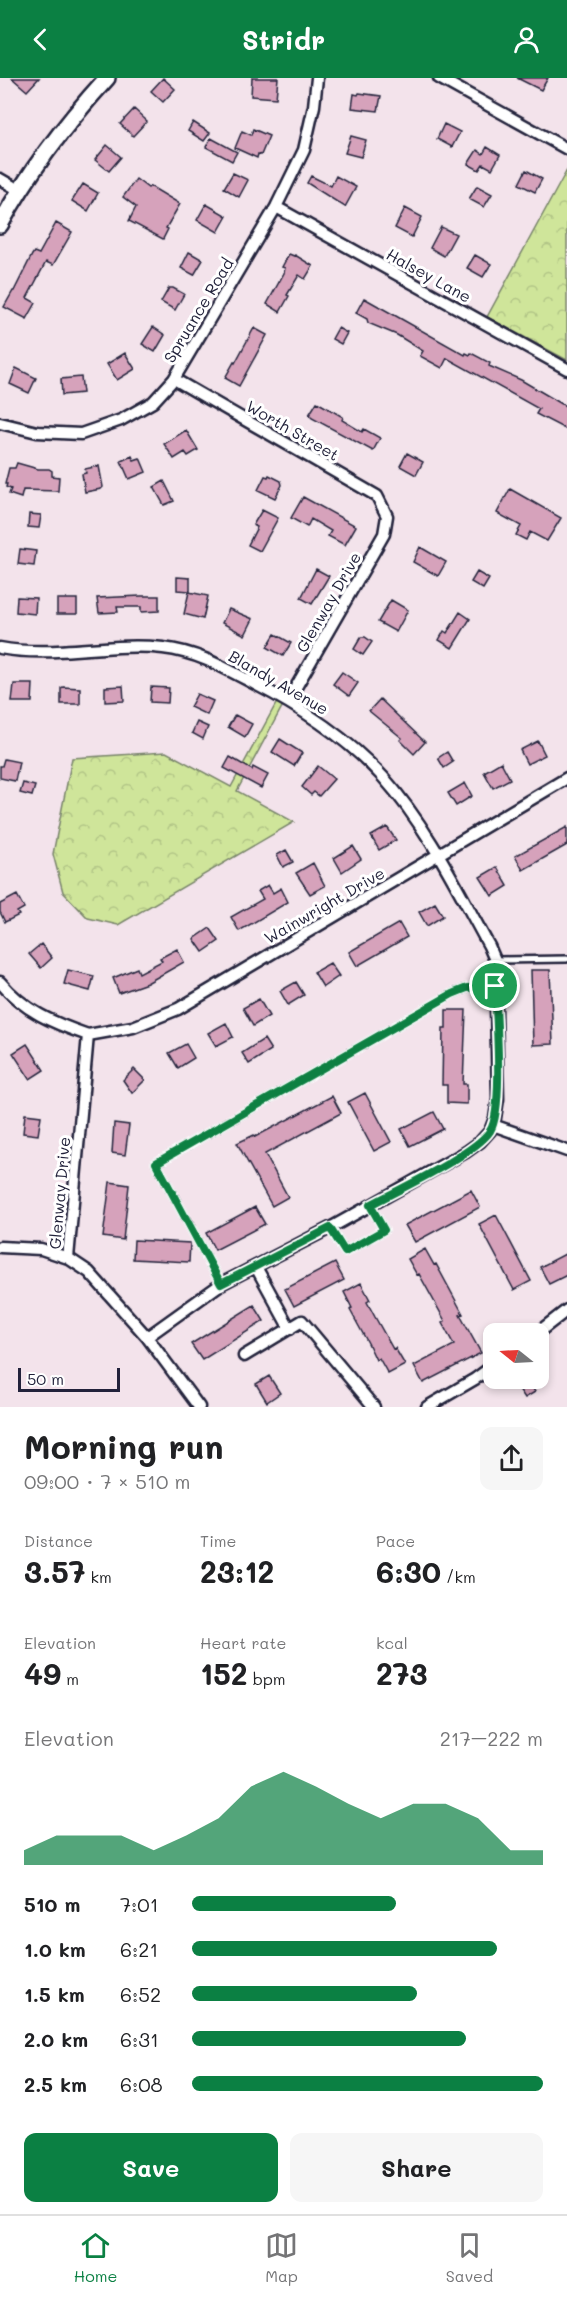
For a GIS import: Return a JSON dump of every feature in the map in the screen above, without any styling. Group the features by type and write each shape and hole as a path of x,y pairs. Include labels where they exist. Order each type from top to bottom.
{"main road":[{"path":"0,225 19,190 71,118 107,78"}],"street":[{"name":"Spruance Road","path":"0,423 37,432 81,434 122,420 153,402 174,380 276,207 304,150 314,106 317,78"},
{"path":"439,78 567,149"},
{"path":"0,179 19,190"},
{"name":"Halsey Lane","path":"276,207 567,369"},
{"name":"Worth Street","path":"174,380 377,496 387,516"},
{"name":"Glenway Drive","path":"288,701 384,534 387,516"},
{"name":"Blandy Avenue","path":"0,648 32,652 136,647 179,651 212,661 288,701 333,732 381,775 439,855 495,960"},
{"name":"Wainwright Drive","path":"88,1035 133,1027 178,1009 567,778"},
{"path":"147,1337 221,1284 330,1228 480,1142 493,1125 498,1099 495,960"},
{"path":"0,982 11,995 51,1022 88,1035"},
{"name":"Glenway Drive","path":"88,1035 68,1258 89,1272 147,1337 199,1407"},
{"path":"493,1125 567,1151"},
{"path":"0,1247 41,1248 68,1258"},
{"path":"256,1267 290,1329"},
{"path":"549,1324 567,1310"},
{"path":"244,1356 302,1321 374,1407"},
{"path":"427,1407 483,1373"}],"lane":[{"path":"495,960 567,959"},
{"path":"221,1284 156,1163 452,994 467,988 495,986"},
{"path":"330,1228 345,1252 384,1230 370,1205"}],"green space":[{"path":"567,170 567,360 487,317"},
{"path":"277,702 283,705 237,791 294,822 118,925 88,918 63,892 53,854 72,758 166,752 231,787"}],"building":[{"path":"12,78 39,78 27,91"},
{"path":"163,78 175,89 163,102 151,91"},
{"path":"252,78 278,78 276,98 251,96"},
{"path":"517,78 548,78 541,90"},
{"path":"354,94 381,96 378,111 352,108"},
{"path":"134,109 147,121 133,136 120,124"},
{"path":"193,122 210,133 204,141 188,131"},
{"path":"444,124 460,132 452,147 437,139"},
{"path":"253,129 269,136 261,155 258,154 257,158 235,148 242,131 251,135"},
{"path":"351,136 366,140 361,157 345,153"},
{"path":"211,138 237,152 232,161 206,147"},
{"path":"107,145 121,157 109,171 95,160"},
{"path":"487,147 500,155 492,169 483,164 479,170 468,164 477,150 483,154"},
{"path":"526,170 542,179 535,192 519,184"},
{"path":"233,173 248,180 239,197 224,188"},
{"path":"311,176 331,186 336,176 356,187 345,207 307,183"},
{"path":"136,179 148,188 150,186 180,204 166,228 168,229 163,239 129,221 136,207 123,197"},
{"path":"83,184 98,193 88,211 72,201"},
{"path":"477,186 492,194 484,207 469,199"},
{"path":"206,204 227,216 218,232 197,220"},
{"path":"405,208 422,217 412,237 395,228"},
{"path":"56,223 72,232 53,265 46,262 27,298 36,303 27,319 4,307 32,255 34,252 39,254"},
{"path":"441,227 456,234 444,256 430,248"},
{"path":"189,252 203,260 194,275 181,268"},
{"path":"289,254 313,266 305,279 299,275 280,312 267,304 284,273 285,268 282,267"},
{"path":"475,255 491,264 483,277 467,268"},
{"path":"169,288 184,294 175,310 161,302"},
{"path":"364,298 465,355 471,353 490,363 489,366 521,380 567,407 567,430 536,414 539,409 447,358 442,368 420,356 423,351 397,335 368,323 367,319 356,313"},
{"path":"153,327 165,335 155,352 142,344"},
{"path":"254,328 267,335 239,386 225,378"},
{"path":"338,328 347,333 341,344 332,339"},
{"path":"125,353 135,369 117,380 107,364"},
{"path":"16,368 36,378 29,393 10,384"},
{"path":"81,377 83,393 62,395 61,379"},
{"path":"317,402 343,417 342,420 362,432 364,429 380,438 373,451 312,418 309,415"},
{"path":"186,430 198,450 188,456 185,452 174,459 164,444"},
{"path":"407,453 423,462 416,475 400,466"},
{"path":"132,456 134,460 140,458 146,472 129,479 121,461"},
{"path":"17,463 52,471 52,476 59,477 58,491 23,490 21,498 9,494 11,489 5,484 9,468 15,468"},
{"path":"99,466 103,487 85,492 82,474 86,473 85,469"},
{"path":"269,475 281,481 282,485 275,498 258,490 265,476"},
{"path":"164,481 174,501 164,505 154,487"},
{"path":"510,489 561,518 547,541 530,532 526,540 516,535 521,526 497,513"},
{"path":"303,497 356,526 345,545 328,536 331,531 311,519 307,527 291,518"},
{"path":"262,510 278,518 260,551 248,545 257,527 253,525"},
{"path":"29,514 41,515 39,528 28,527"},
{"path":"420,547 446,562 438,576 413,562"},
{"path":"20,549 36,551 34,566 18,564"},
{"path":"316,569 329,576 312,604 301,598"},
{"path":"477,572 489,579 483,589 471,582"},
{"path":"177,577 190,578 190,591 177,590"},
{"path":"189,592 208,596 203,619 184,614"},
{"path":"159,596 159,611 141,612 141,607 117,607 118,612 99,613 97,598"},
{"path":"17,597 36,598 35,614 16,612"},
{"path":"57,599 77,599 77,614 57,614"},
{"path":"391,600 408,610 396,632 378,622"},
{"path":"229,609 253,619 245,635 222,623"},
{"path":"460,612 470,619 452,648 439,640 444,631 447,633"},
{"path":"275,634 291,643 283,656 267,647"},
{"path":"361,637 372,642 363,655 354,649"},
{"path":"342,672 358,683 349,696 333,684"},
{"path":"14,684 33,684 32,702 12,702"},
{"path":"123,686 124,701 105,702 105,687"},
{"path":"151,687 169,688 168,703 150,702"},
{"path":"61,688 80,688 80,704 61,704"},
{"path":"197,694 213,701 207,715 190,707"},
{"path":"380,699 425,742 414,754 400,740 402,738 369,711"},
{"path":"235,715 252,724 245,737 228,727"},
{"path":"197,722 208,727 203,739 192,733"},
{"path":"280,739 302,753 294,766 272,752"},
{"path":"538,741 545,755 527,764 520,750"},
{"path":"447,752 453,762 444,768 438,758"},
{"path":"230,757 252,770 253,767 268,775 261,788 224,768"},
{"path":"4,759 19,762 15,781 0,778 0,766"},
{"path":"501,762 510,779 493,788 484,772"},
{"path":"318,766 334,779 319,796 314,792 311,795 302,787"},
{"path":"23,783 35,786 32,796 20,793"},
{"path":"465,783 472,796 456,806 448,793"},
{"path":"387,827 396,840 379,850 371,836"},
{"path":"567,827 567,845 523,870 515,856"},
{"path":"353,846 361,859 342,872 334,858"},
{"path":"286,850 293,862 283,867 277,855"},
{"path":"313,863 325,886 310,894 296,873"},
{"path":"497,867 508,886 492,896 480,877"},
{"path":"268,885 273,893 281,888 288,902 239,931 231,917 263,899 258,891"},
{"path":"17,895 24,908 17,912 19,915 5,922 0,912 0,904"},
{"path":"435,903 443,916 427,926 419,912"},
{"path":"399,923 407,937 357,966 349,952"},
{"path":"210,928 219,941 203,952 194,939"},
{"path":"41,944 52,958 41,968 29,954"},
{"path":"177,949 184,962 147,983 119,993 113,978 137,968 139,973 162,961 160,958"},
{"path":"330,963 339,976 323,987 314,972"},
{"path":"68,970 94,976 90,991 64,984"},
{"path":"531,970 550,970 553,1044 533,1045"},
{"path":"296,982 304,995 288,1005 280,991"},
{"path":"259,999 269,1016 253,1026 243,1008"},
{"path":"446,1010 466,1010 463,1084 467,1084 467,1104 447,1103 447,1085 442,1085 443,1028 446,1028"},
{"path":"226,1023 233,1037 216,1046 208,1033"},
{"path":"264,1039 271,1050 249,1064 242,1053"},
{"path":"27,1044 44,1070 30,1079 13,1053"},
{"path":"186,1044 194,1058 178,1068 169,1053"},
{"path":"134,1069 145,1080 132,1093 123,1080"},
{"path":"365,1093 391,1142 374,1151 348,1102"},
{"path":"332,1096 341,1113 265,1154 288,1197 272,1206 237,1143 254,1135 255,1137"},
{"path":"434,1112 443,1129 410,1146 401,1129"},
{"path":"25,1114 41,1116 38,1135 23,1133"},
{"path":"114,1123 129,1125 125,1155 112,1153"},
{"path":"110,1182 129,1185 123,1240 103,1237"},
{"path":"471,1190 480,1207 415,1242 405,1225"},
{"path":"255,1207 265,1224 215,1250 206,1233"},
{"path":"496,1215 531,1281 514,1290 479,1224"},
{"path":"134,1240 190,1243 189,1262 133,1259"},
{"path":"425,1249 434,1265 436,1264 463,1314 460,1315 481,1353 423,1383 414,1366 454,1345 442,1323 445,1321 408,1259"},
{"path":"567,1253 567,1275 549,1284 540,1267"},
{"path":"335,1263 344,1280 294,1306 285,1289"},
{"path":"361,1283 370,1300 367,1302 375,1317 405,1365 388,1374 379,1358 376,1360 350,1310 352,1308 344,1292"},
{"path":"254,1305 264,1321 202,1360 191,1344"},
{"path":"269,1376 280,1393 267,1402 256,1384"},
{"path":"519,1389 533,1389 535,1392 525,1398"}],"route":[{"path":"495,986 498,1099 493,1125 487,1135 466,1152 370,1205 384,1230 345,1252 330,1228 221,1284 156,1163 452,994 467,988 495,986"}]}
